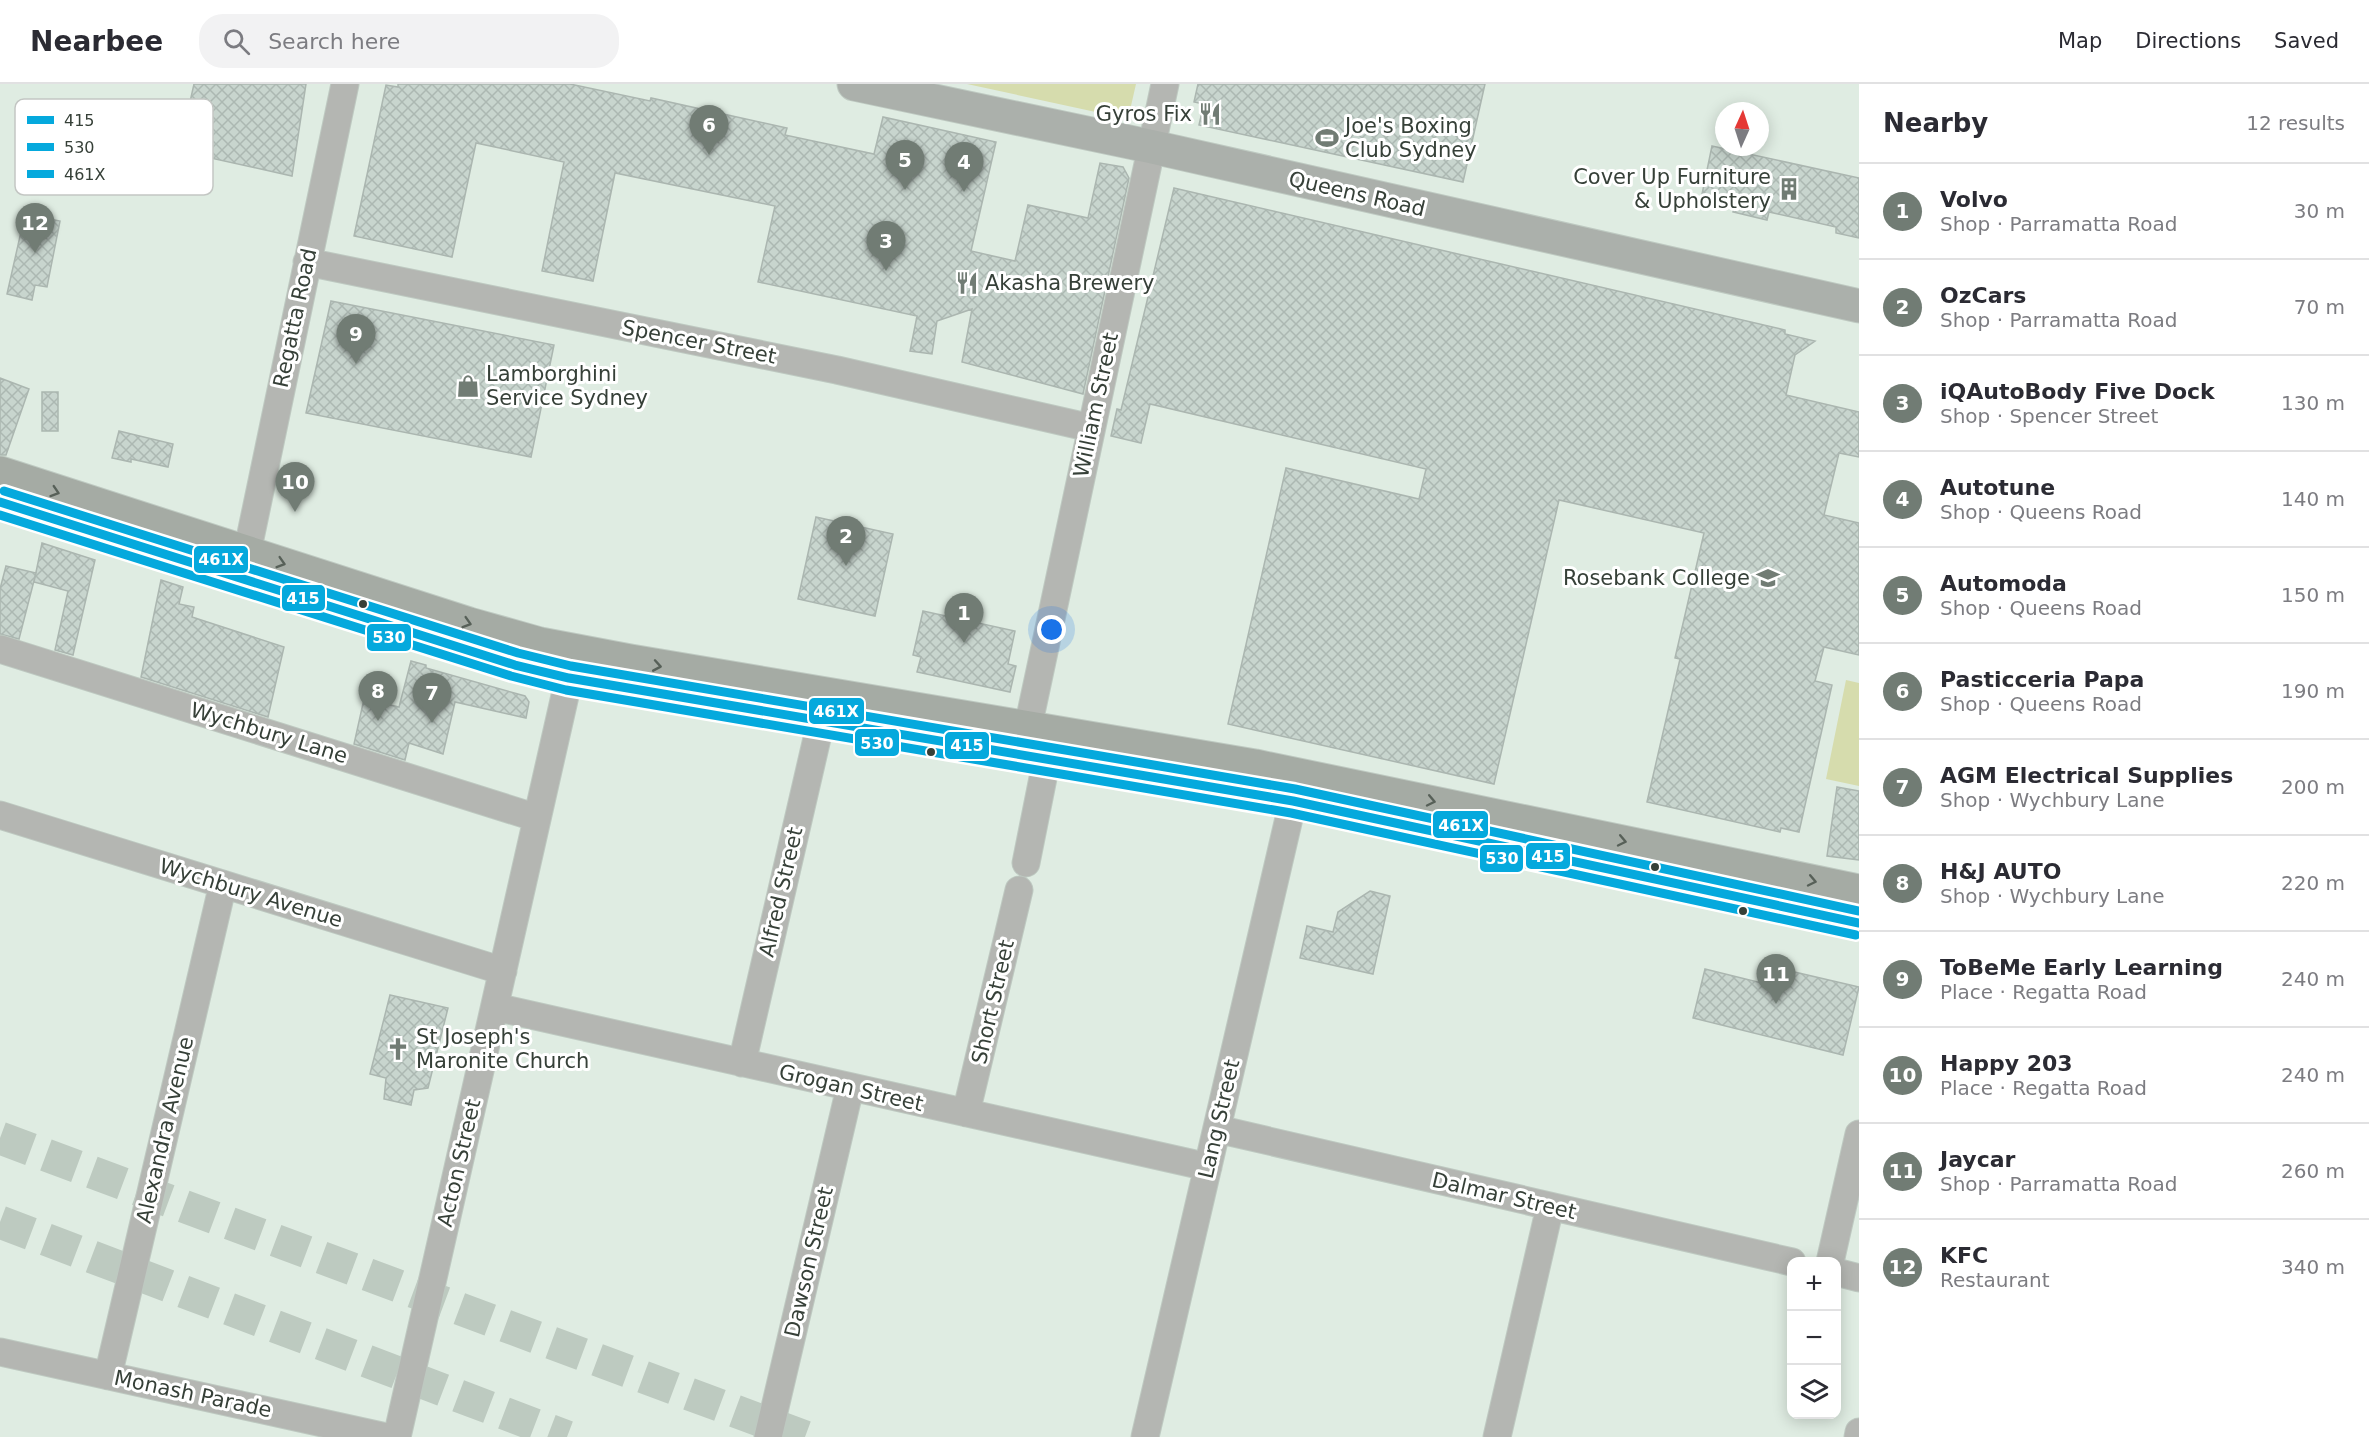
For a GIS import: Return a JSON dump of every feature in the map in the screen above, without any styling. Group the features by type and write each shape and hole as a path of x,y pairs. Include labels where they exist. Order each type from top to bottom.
{"highway":[{"path":"0,473 469,624 540,644 1341,783 1859,891"},
{"path":"0,502 505,662 569,678 1293,801 1859,923"}],"main road":[{"name":"Queens Road","path":"854,84 1153,147 1859,306"}],"street":[{"name":"Regatta Road","path":"247,553 345,84"},
{"name":"William Street","path":"1028,727 1165,84"},
{"name":"Spencer Street","path":"306,262 786,359 1091,428"},
{"name":"Wychbury Lane","path":"0,649 537,818"},
{"name":"Acton Street","path":"398,1437 569,678"},
{"name":"Alfred Street","path":"742,1063 821,721"},
{"path":"1026,863 1047,758"},
{"name":"Lang Street","path":"1145,1437 1293,801"},
{"name":"Wychbury Avenue","path":"0,814 503,971"},
{"name":"Alexandra Avenue","path":"108,1376 223,884"},
{"name":"Short Street","path":"966,1113 1019,890"},
{"name":"Grogan Street","path":"495,1007 1208,1167"},
{"name":"Dawson Street","path":"768,1437 850,1088"},
{"name":"Dalmar Street","path":"1217,1129 1787,1261"},
{"path":"1831,1257 1859,1134"},
{"path":"1497,1437 1551,1207"},
{"path":"1841,1273 1859,1278"},
{"name":"Monash Parade","path":"0,1352 386,1437"},
{"path":"1858,1437 1859,1432"}],"green space":[{"path":"967,84 1136,84 1128,119"},
{"path":"1846,680 1859,683 1859,786 1826,779"}],"building":[{"path":"194,84 306,84 292,176 213,159 213,99 191,99"},
{"path":"398,84 570,84 650,101 651,98 787,128 785,135 874,154 883,117 996,142 971,251 1015,261 1028,205 1088,218 1100,163 1123,167 1129,178 1083,394 962,362 972,309 937,321 932,354 910,351 917,316 758,282 775,206 615,173 593,281 542,271 564,162 476,143 452,257 354,236 386,85 398,87"},
{"path":"1198,84 1485,84 1463,182 1199,125 1204,104 1194,102"},
{"path":"1712,146 1715,147 1715,156 1758,156 1859,178 1859,238 1836,233 1836,227 1769,212 1767,220 1733,212 1734,206 1701,199"},
{"path":"1174,188 1785,330 1785,334 1815,341 1795,355 1786,395 1859,412 1859,457 1839,453 1824,515 1859,523 1859,655 1824,647 1815,681 1832,685 1799,832 1781,828 1780,832 1647,802 1680,659 1675,658 1704,533 1559,500 1494,784 1228,724 1286,468 1419,499 1426,469 1150,404 1141,443 1111,436 1117,409 1121,410"},
{"path":"25,214 60,221 47,287 35,285 32,300 7,294"},
{"name":"Lamborghini Service Sydney","path":"331,301 554,345 531,457 306,413"},
{"path":"0,378 29,389 6,455 0,455"},
{"path":"42,392 58,392 58,431 42,431"},
{"path":"119,431 173,444 168,467 131,459 131,462 112,458"},
{"path":"816,517 893,534 875,616 798,599"},
{"path":"42,543 95,560 73,655 55,650 68,591 34,582"},
{"path":"6,566 36,573 19,639 0,634 0,589"},
{"path":"161,580 183,587 179,604 194,607 192,617 284,647 268,717 141,677"},
{"path":"923,611 1015,631 1008,664 1016,666 1010,692 917,672 921,657 913,655"},
{"path":"411,661 426,665 426,668 525,696 529,702 526,718 455,702 443,754 409,743 405,760 354,744 364,699 399,707"},
{"path":"1837,787 1859,791 1859,860 1827,856"},
{"path":"1370,891 1390,896 1373,974 1300,958 1307,926 1333,932 1338,912"},
{"path":"1705,969 1786,989 1790,971 1859,987 1843,1055 1693,1018"},
{"path":"390,995 448,1008 428,1088 414,1090 411,1105 384,1099 386,1078 370,1074"}],"tunnel":[{"path":"0,1138 805,1437"},
{"path":"0,1222 567,1437"}],"transit line":[{"name":"461X","path":"4,491 518,653 571,666 1295,789 1859,911"},
{"name":"415","path":"0,502 515,665 569,678 1293,801 1859,923"},
{"name":"530","path":"0,515 511,676 566,690 1291,813 1856,935"}],"place":[{"name":"Gyros Fix","path":"1210,114"},
{"name":"Joe's Boxing Club Sydney","path":"1327,138"},
{"name":"Pasticceria Papa","path":"709,155"},
{"name":"Cover Up Furniture & Upholstery","path":"1789,189"},
{"name":"Automoda","path":"905,190"},
{"name":"Autotune","path":"964,192"},
{"name":"KFC","path":"35,253"},
{"name":"iQAutoBody Five Dock","path":"886,271"},
{"name":"Akasha Brewery","path":"967,283"},
{"name":"ToBeMe Early Learning","path":"356,364"},
{"name":"Lamborghini Service Sydney","path":"468,386"},
{"name":"Happy 203","path":"295,512"},
{"name":"OzCars","path":"846,566"},
{"name":"Rosebank College","path":"1768,578"},
{"name":"Volvo","path":"964,643"},
{"name":"H&J AUTO","path":"378,721"},
{"name":"AGM Electrical Supplies","path":"432,723"},
{"name":"Jaycar","path":"1776,1004"},
{"name":"St Joseph's Maronite Church","path":"398,1049"}]}
